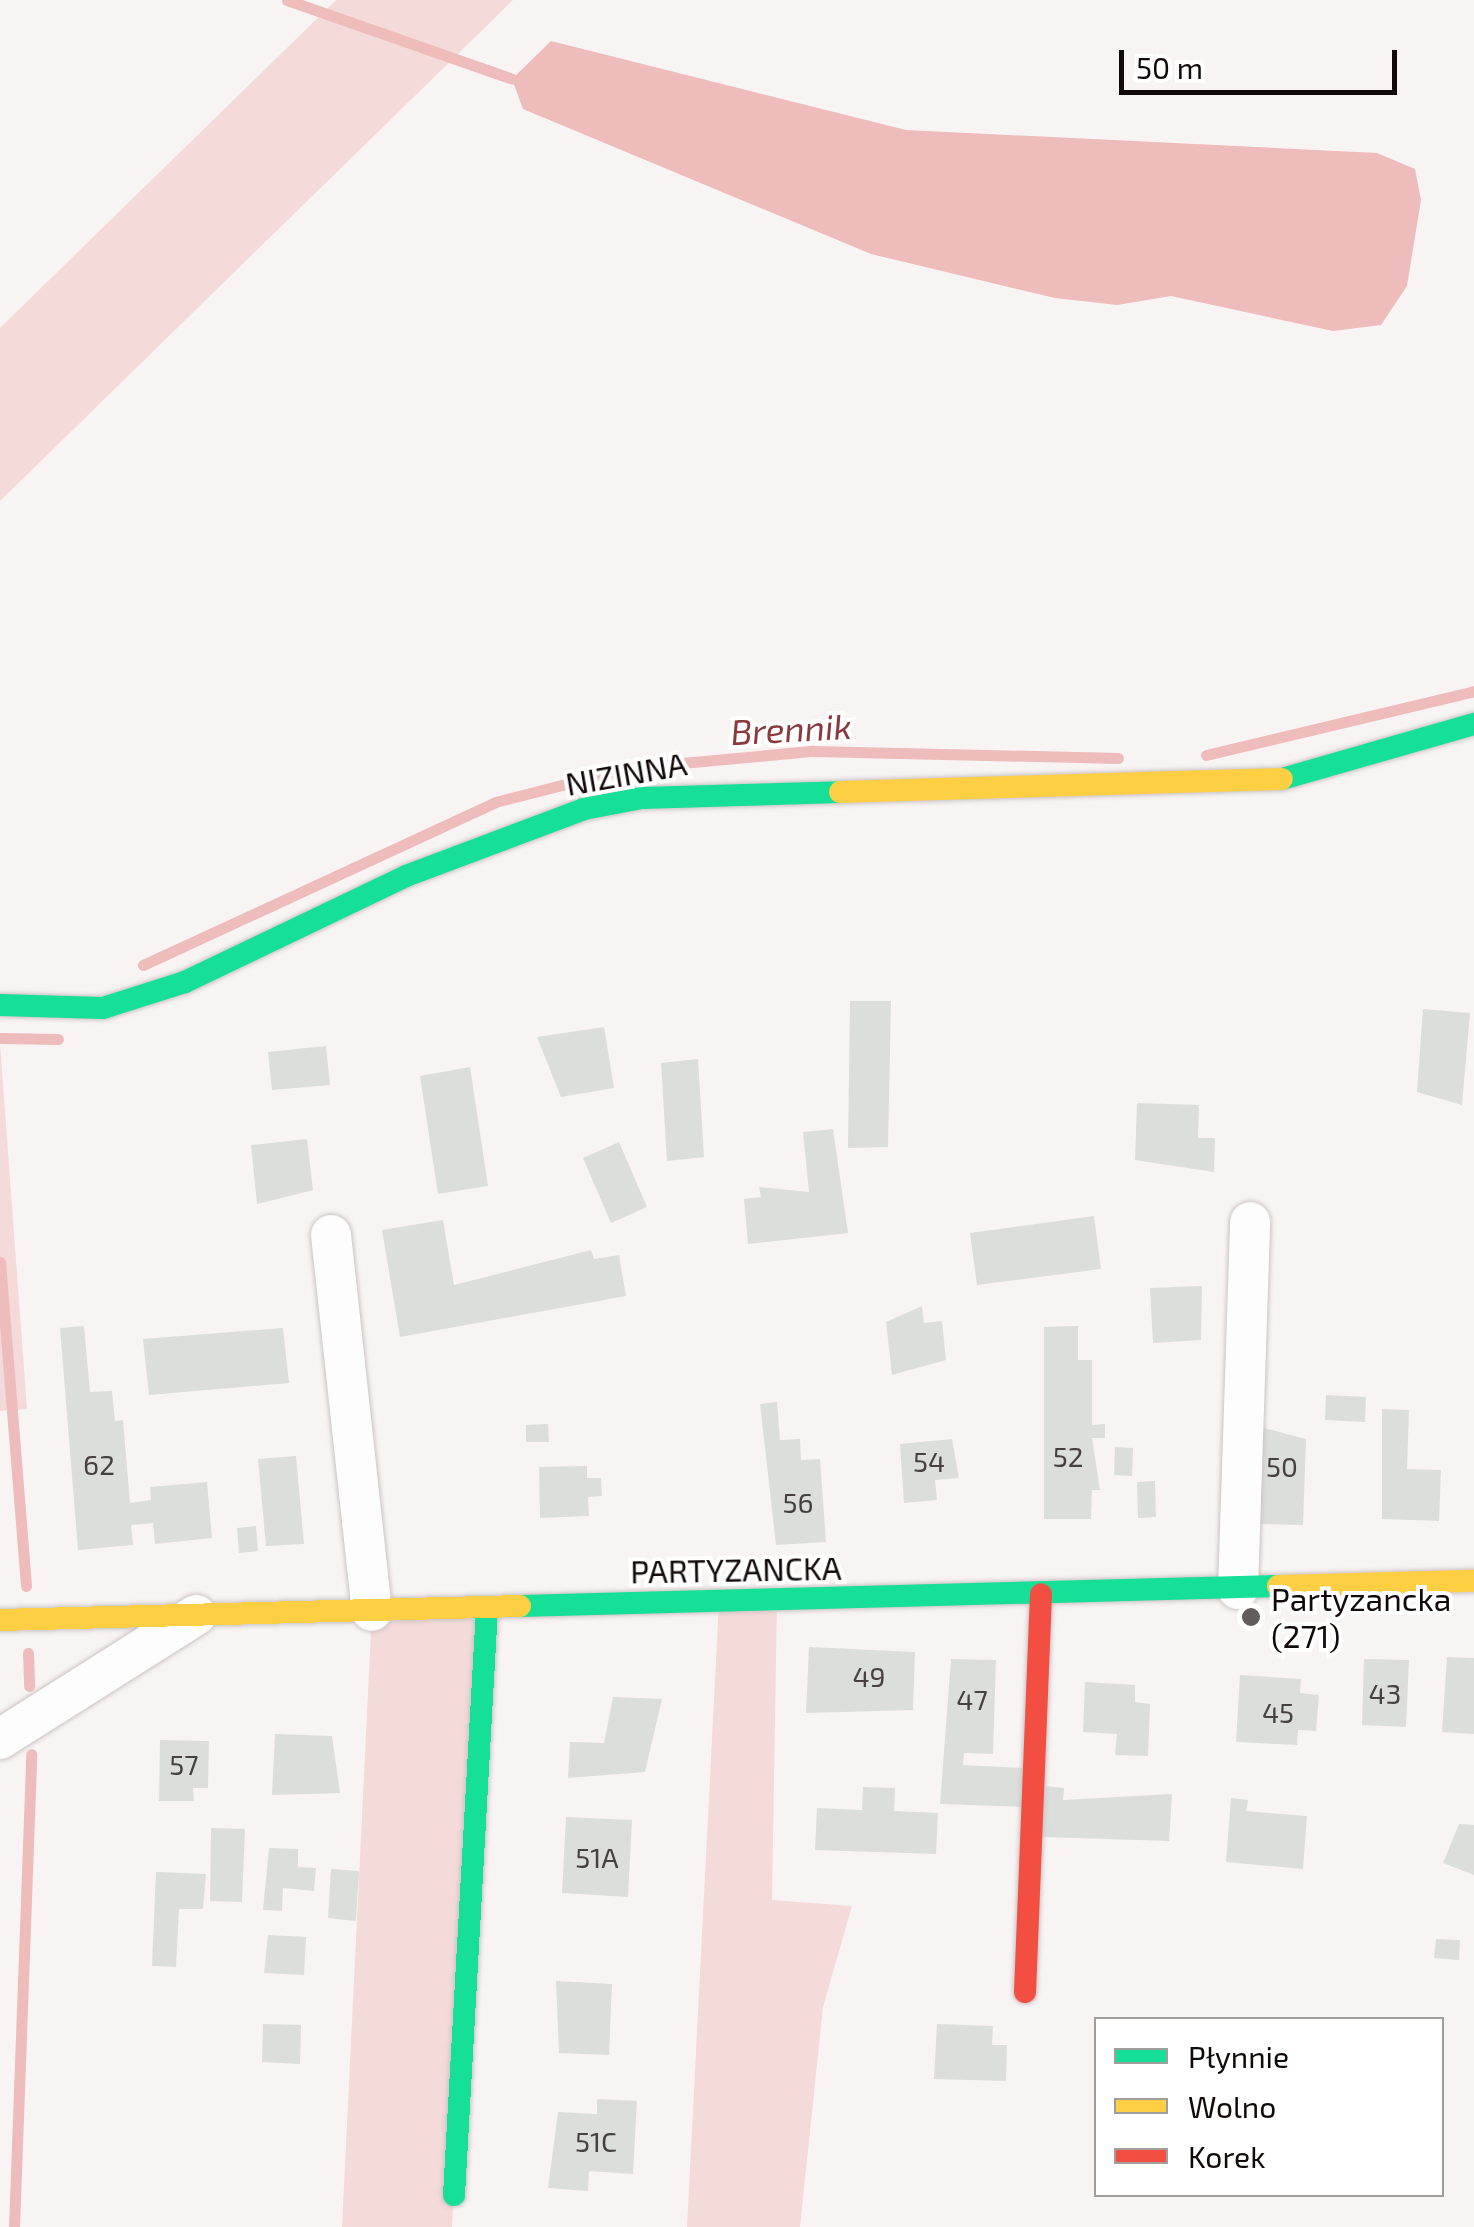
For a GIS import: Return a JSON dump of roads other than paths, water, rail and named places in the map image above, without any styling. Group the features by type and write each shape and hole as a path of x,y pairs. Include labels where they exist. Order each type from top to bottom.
{"street":[{"name":"NIZINNA","path":"0,1005 104,1008 169,987 406,876 584,808 642,798 1260,781 1474,724"},
{"path":"1238,1589 1250,1222"},
{"path":"332,1235 372,1610"},
{"name":"PARTYZANCKA","path":"0,1620 1474,1582"},
{"path":"1025,1992 1041,1594"},
{"path":"454,2195 487,1608"},
{"path":"0,1740 196,1615"}],"waterway":[{"path":"287,0 512,79"},
{"name":"Brennik","path":"1206,755 1474,691"},
{"name":"Brennik","path":"143,965 495,802 628,768 813,751 1118,758"},
{"name":"Brennik","path":"0,1038 58,1039"},
{"path":"0,1262 26,1586"},
{"path":"28,1653 29,1686"},
{"path":"14,2227 31,1754"}],"place":[{"name":"Partyzancka (271)","path":"1251,1617"}]}
